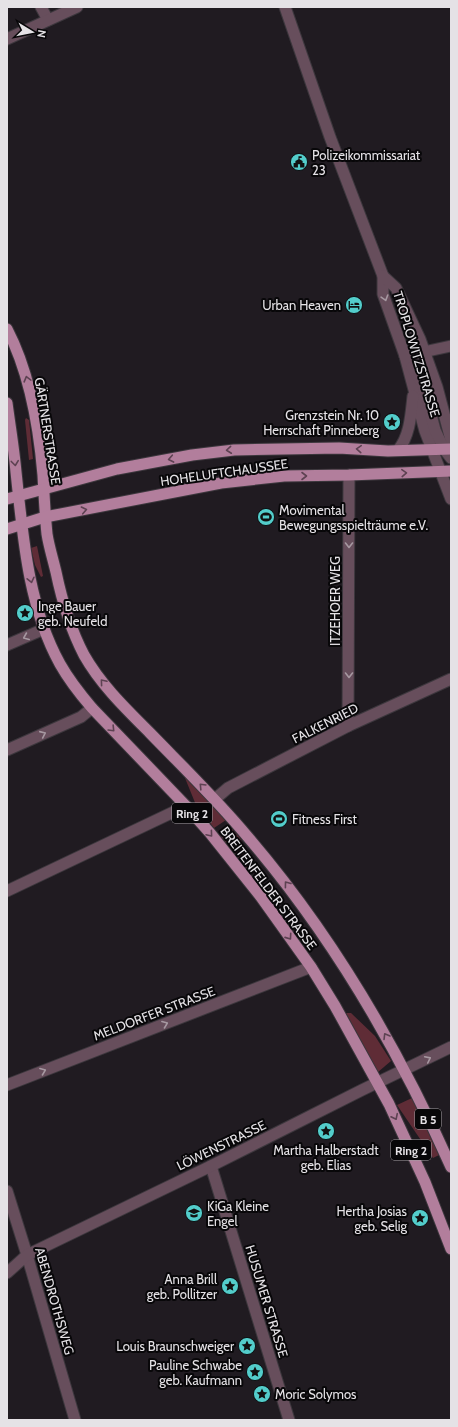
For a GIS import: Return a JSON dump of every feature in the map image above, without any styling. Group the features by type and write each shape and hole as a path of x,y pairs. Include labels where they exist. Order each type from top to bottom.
{"main road":[{"name":"GÄRTNERSTRASSE","path":"7,329 20,357 31,396 42,462 45,517"},
{"name":"Ring 2","path":"7,403 21,524"},
{"name":"HOHELUFTCHAUSSEE","path":"7,499 117,470 192,455 234,450 339,448 398,450 447,449"},
{"name":"HOHELUFTCHAUSSEE","path":"7,529 45,517 221,483 284,476 349,475 444,468"},
{"name":"BREITENFELDER STRASSE","path":"45,517 49,545 64,608 78,643 100,680 127,710 215,799 248,836 286,883 337,954 396,1053 451,1167"},
{"name":"BREITENFELDER STRASSE","path":"21,524 30,578 44,629 60,663 79,692 92,708 210,833 261,897 310,967 335,1006 388,1104 410,1149 440,1218 451,1249"}],"street":[{"path":"41,7 48,20"},
{"path":"7,39 77,7"},
{"name":"TROPLOWITZSTRASSE","path":"284,7 330,137 383,276 383,294 405,356 425,432 432,449 444,468 451,499"},
{"name":"TROPLOWITZSTRASSE","path":"383,276 396,288 425,351 437,386 451,440"},
{"path":"451,346 405,356 423,386 435,430 451,458"},
{"path":"398,450 407,432 411,417 413,385"},
{"name":"ITZEHOER WEG","path":"348,726 349,475"},
{"path":"7,645 44,629"},
{"name":"FALKENRIED","path":"215,799 228,788 348,726 451,679"},
{"path":"7,750 81,716 92,708"},
{"path":"7,891 186,806"},
{"name":"MELDORFER STRASSE","path":"7,1085 310,967"},
{"name":"LÖWENSTRASSE","path":"7,1273 27,1255 211,1166 376,1083 451,1048"},
{"name":"HUSUMER STRASSE","path":"211,1166 289,1420"},
{"name":"ABENDROTHSWEG","path":"7,1191 75,1420"}],"shaded area":[{"path":"26,418 29,420 33,459 29,460 25,420"},
{"path":"37,546 43,576 41,577 35,565 31,548"},
{"path":"186,777 226,820 214,828 196,805 185,778"},
{"path":"232,829 240,838 255,871 251,874 220,835"},
{"path":"346,1013 351,1013 375,1036 391,1061 378,1072"},
{"path":"412,1098 439,1155 433,1158 397,1105"}],"place":[{"name":"Polizeikommissariat 23","path":"299,162"},
{"name":"Urban Heaven","path":"354,305"},
{"name":"Grenzstein Nr. 10 Herrschaft Pinneberg","path":"392,422"},
{"name":"Movimental Bewegungsspielträume e.V.","path":"266,517"},
{"name":"Inge Bauer geb. Neufeld","path":"25,613"},
{"name":"Fitness First","path":"279,819"},
{"name":"Martha Halberstadt geb. Elias","path":"326,1131"},
{"name":"KiGa Kleine Engel","path":"194,1213"},
{"name":"Hertha Josias geb. Selig","path":"420,1218"},
{"name":"Anna Brill geb. Pollitzer","path":"230,1286"},
{"name":"Louis Braunschweiger","path":"247,1346"},
{"name":"Pauline Schwabe geb. Kaufmann","path":"255,1372"},
{"name":"Moric Solymos","path":"262,1394"}]}
